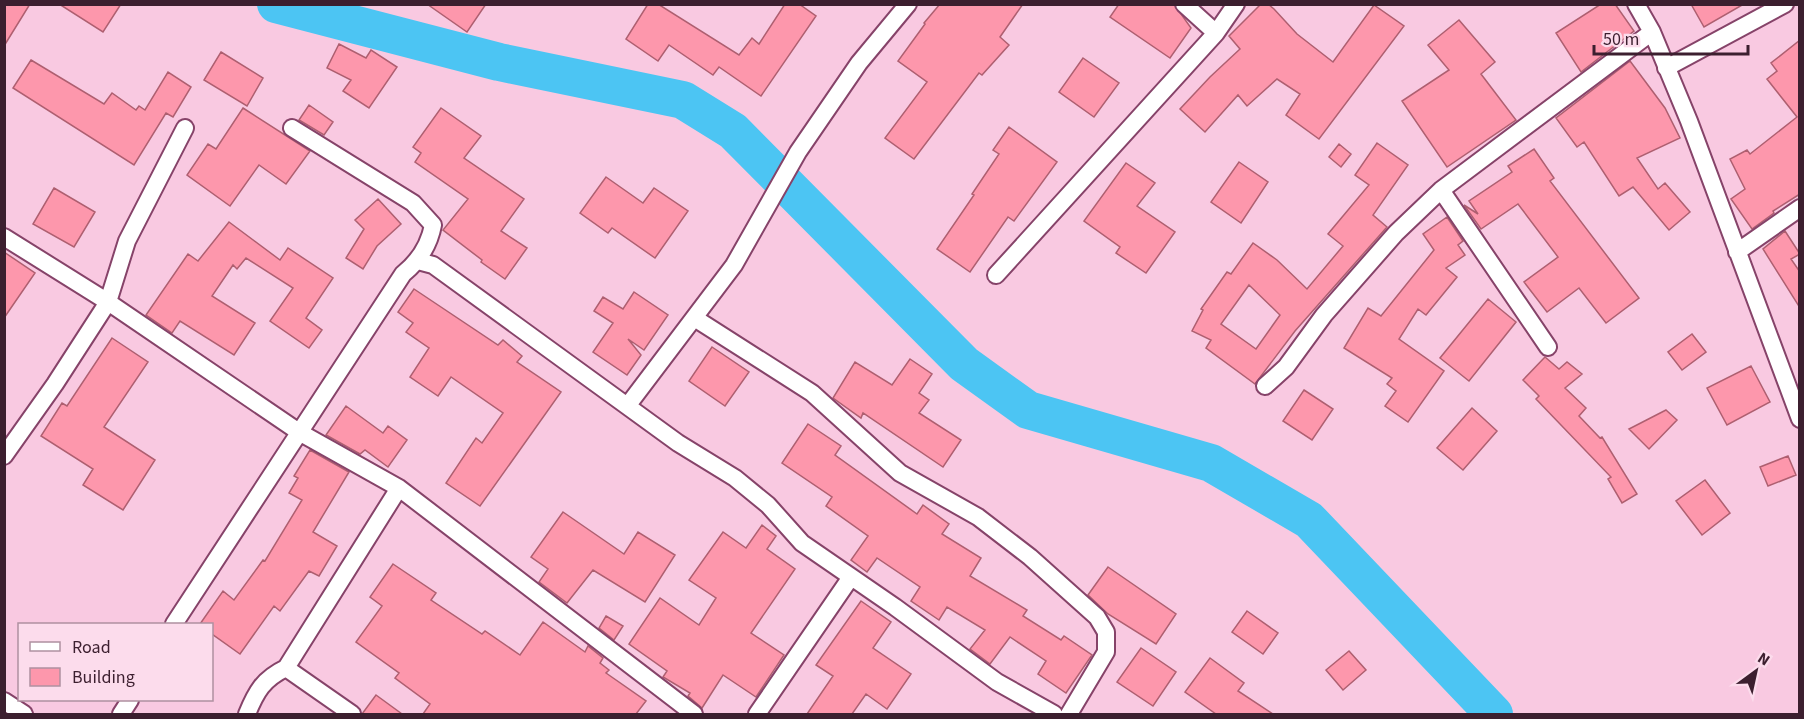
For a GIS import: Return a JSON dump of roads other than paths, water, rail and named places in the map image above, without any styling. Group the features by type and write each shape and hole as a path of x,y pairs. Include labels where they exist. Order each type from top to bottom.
{"street":[{"path":"628,405 696,319 734,265 798,152 859,63 908,4"},
{"path":"1184,4 1216,33"},
{"path":"996,274 1216,33 1236,4"},
{"path":"1636,4 1652,32 1693,131 1800,418"},
{"path":"1666,68 1785,4"},
{"path":"1265,386 1286,367 1324,315 1396,233 1442,190 1652,32"},
{"path":"4,456 108,302 127,241 185,128"},
{"path":"175,623 403,274 418,261 431,236 433,225 413,203 292,128"},
{"path":"1442,190 1548,346"},
{"path":"1737,252 1800,208"},
{"path":"4,237 108,302 299,432 399,488 694,714"},
{"path":"418,261 433,265 678,443 735,478 768,505 802,543 896,607 997,682 1054,714"},
{"path":"696,319 812,393 900,473 978,517 1030,557 1097,616 1106,632 1106,652 1069,714"},
{"path":"247,714 258,689 271,675 286,668 399,488"},
{"path":"757,714 851,577"},
{"path":"286,668 352,714"},
{"path":"4,701 24,714"}],"waterway":[{"path":"276,4 499,62 683,100 733,131 964,364 1028,410 1211,463 1309,520 1494,714"}]}
